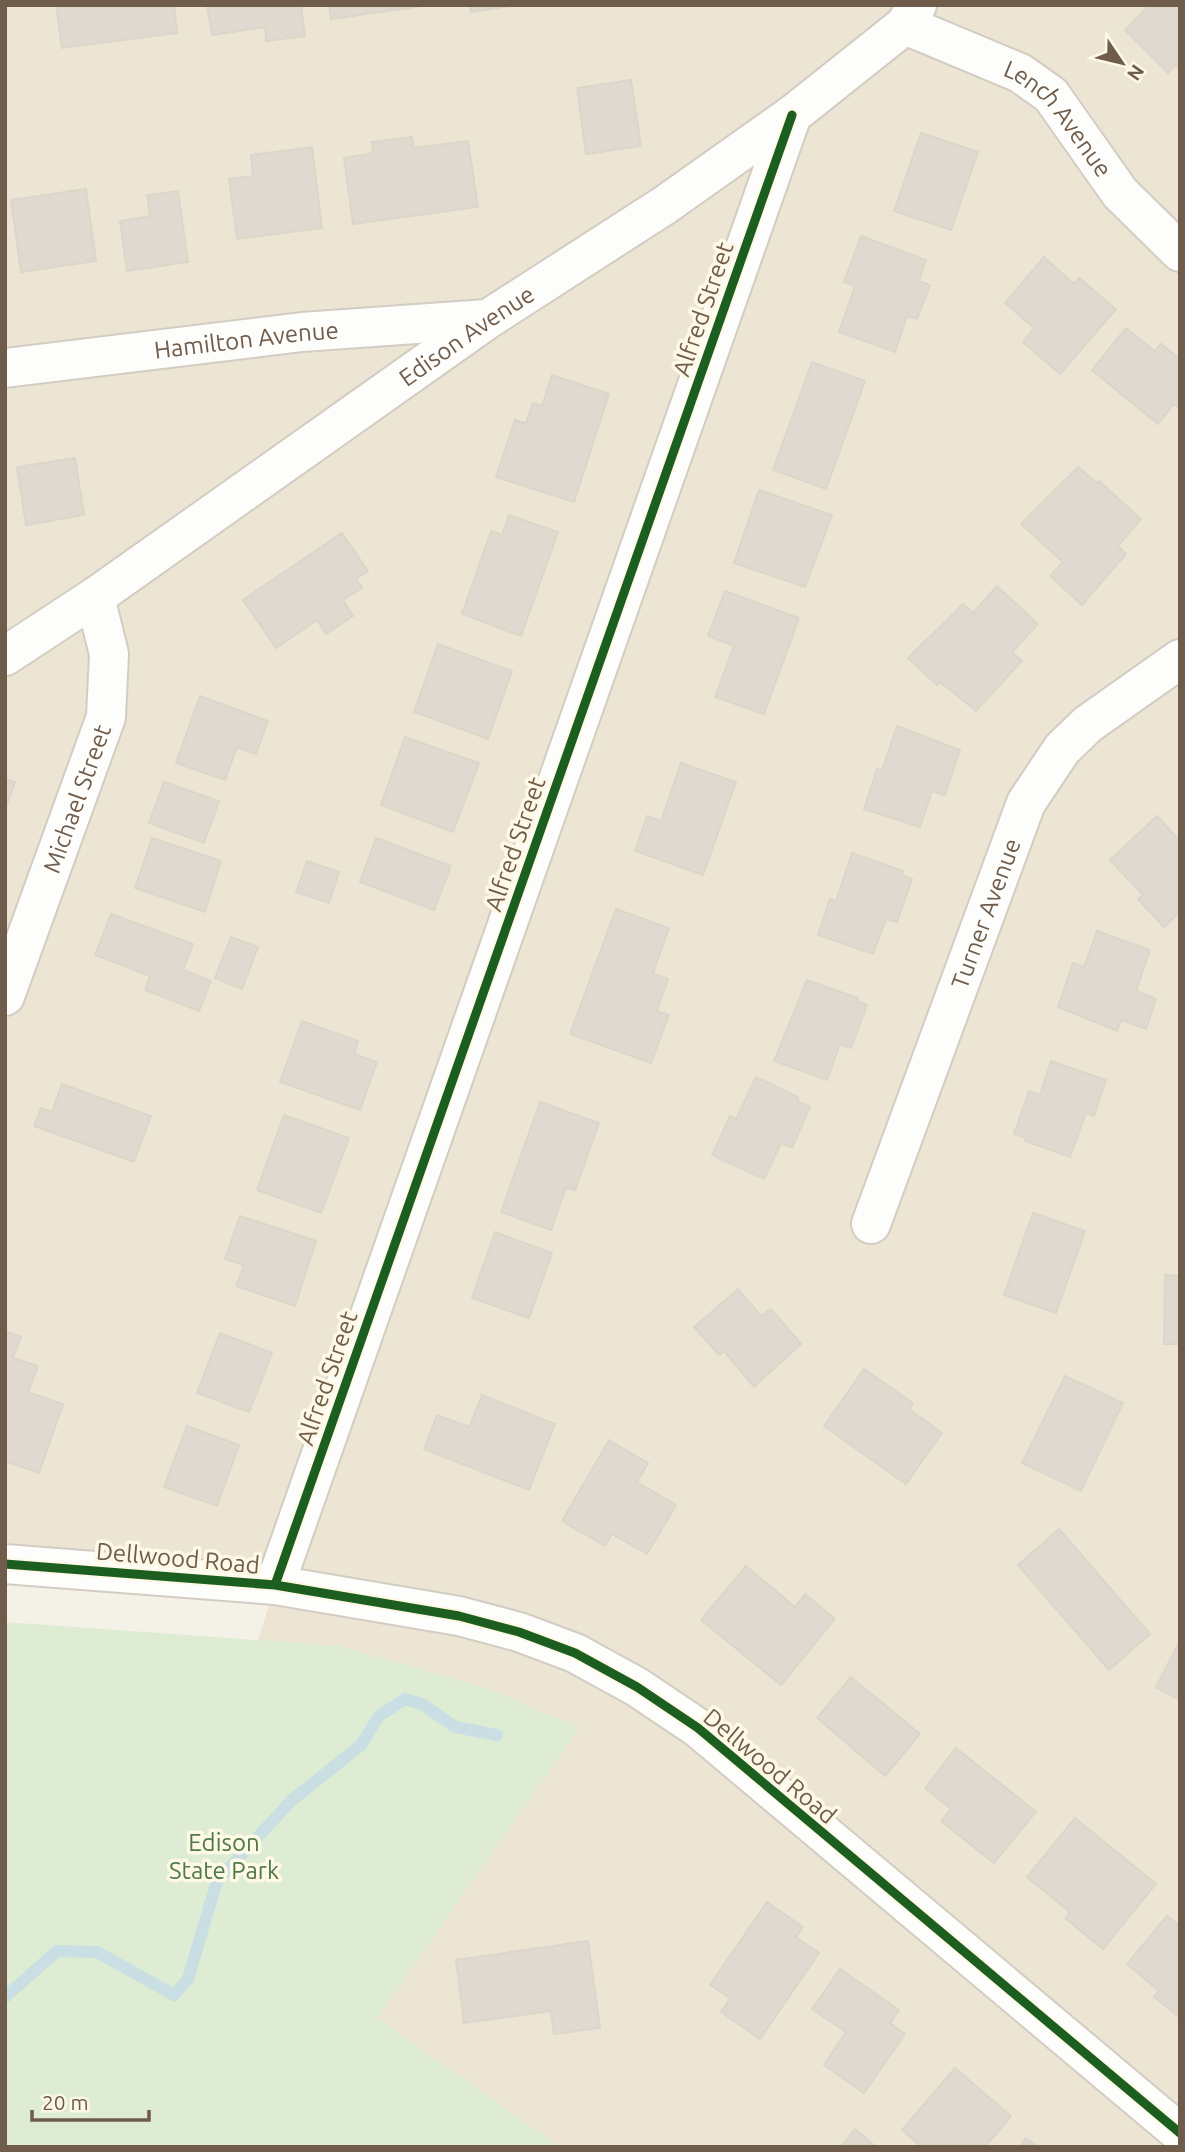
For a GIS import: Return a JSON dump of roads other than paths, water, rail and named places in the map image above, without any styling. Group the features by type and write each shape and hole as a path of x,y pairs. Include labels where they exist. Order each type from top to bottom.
{"street":[{"name":"Edison Avenue","path":"5,656 95,597 488,319 665,205 792,115 911,15"},
{"name":"Lench Avenue","path":"911,15 1020,73 1051,95 1120,193 1180,252"},
{"name":"Alfred Street","path":"275,1585 792,115"},
{"name":"Hamilton Avenue","path":"5,368 302,332 488,319"},
{"name":"Michael Street","path":"5,996 106,717 109,654 95,597"},
{"name":"Turner Avenue","path":"871,1224 1027,803 1062,749 1087,724 1180,659"},
{"name":"Dellwood Road","path":"5,1564 275,1585 458,1616 519,1632 575,1653 637,1687 698,1728 1180,2133"}],"waterway":[{"path":"5,1997 57,1951 97,1952 174,1995 188,1979 217,1881 291,1801 361,1745 379,1716 405,1699 422,1704 455,1727 497,1735"}],"park label":[{"name":"Edison State Park","path":"224,1856"}]}
